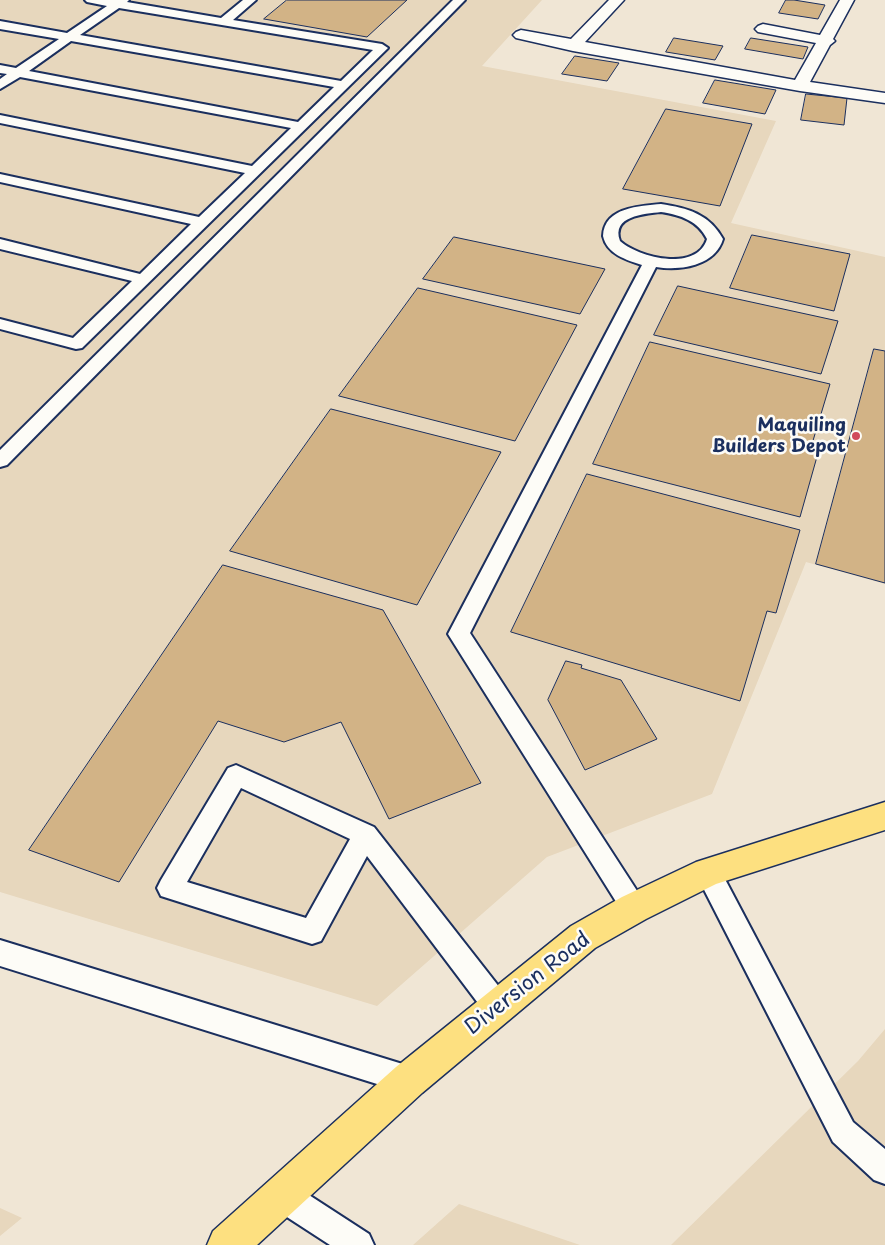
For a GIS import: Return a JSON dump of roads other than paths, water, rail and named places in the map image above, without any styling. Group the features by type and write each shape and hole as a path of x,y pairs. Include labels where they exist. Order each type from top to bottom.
{"highway":[{"name":"Diversion Road","path":"227,1245 409,1080 583,937 634,908 708,872 885,816"}],"street":[{"path":"574,46 617,0"},
{"path":"800,86 827,41 847,1 827,0"},
{"path":"763,29 827,41"},
{"path":"521,35 800,86 885,98"}],"lane":[{"path":"91,0 120,2 223,22 390,46"},
{"path":"223,22 250,0"},
{"path":"0,461 459,0"},
{"path":"0,85 120,2"},
{"path":"0,25 344,84"},
{"path":"0,324 76,344 344,84 390,46 422,37"},
{"path":"0,69 301,126"},
{"path":"0,119 255,171"},
{"path":"0,178 202,222"},
{"path":"661,208 675,210 701,220 710,228 715,239 711,249 697,259 683,263 651,262 624,253 614,244 610,234 612,224 625,214 639,210 661,208"},
{"path":"0,244 143,279"},
{"path":"634,908 460,634 651,262"},
{"path":"365,835 312,932 170,888 236,775 365,835 497,1006"},
{"path":"708,872 843,1132 885,1169"},
{"path":"0,953 409,1080"},
{"path":"281,1195 358,1245"}],"place":[{"name":"Maquiling Builders Depot","path":"856,436"}]}
